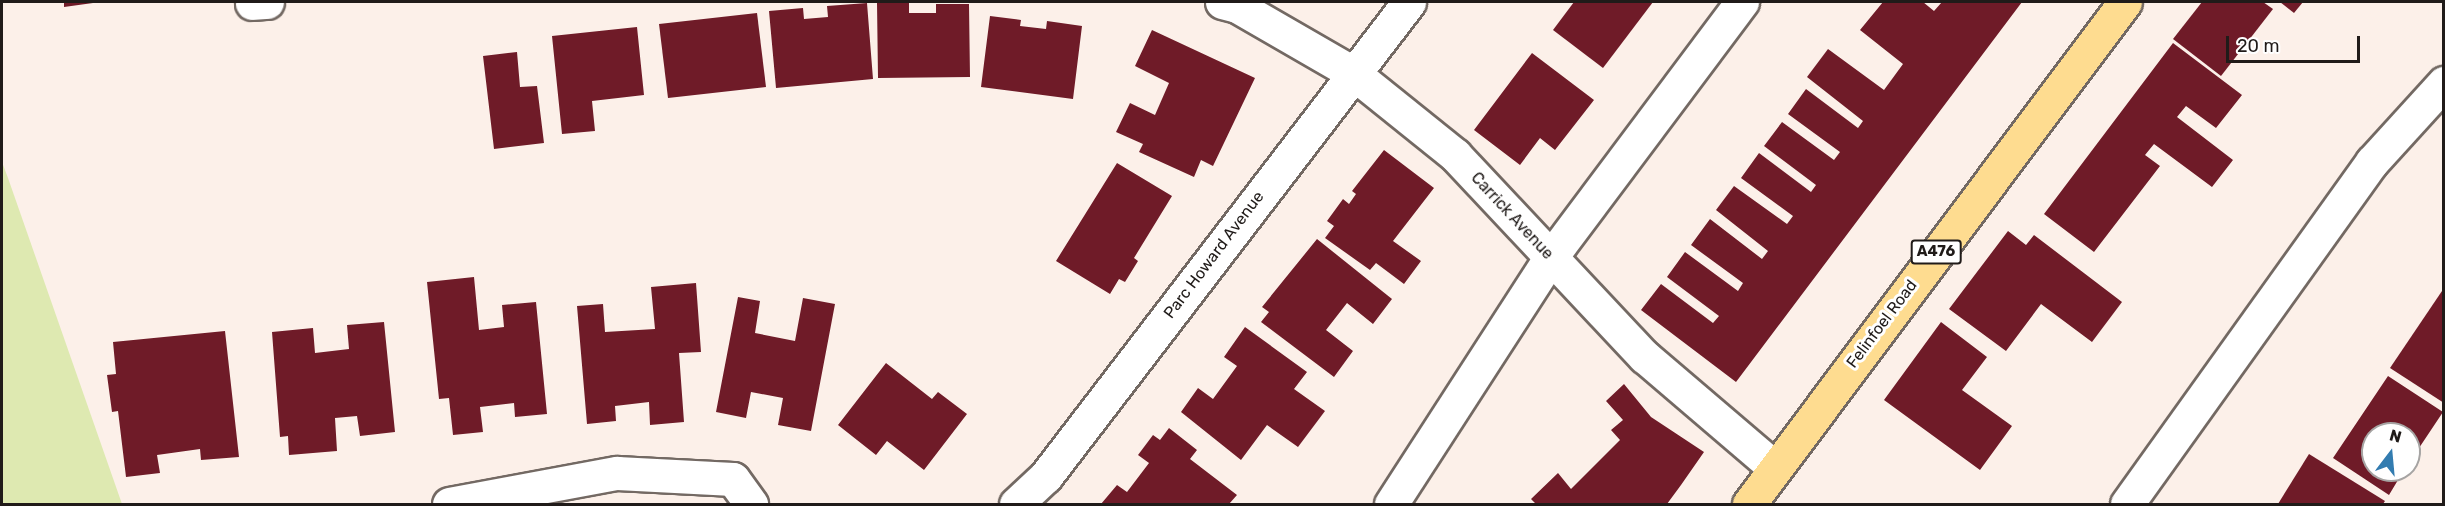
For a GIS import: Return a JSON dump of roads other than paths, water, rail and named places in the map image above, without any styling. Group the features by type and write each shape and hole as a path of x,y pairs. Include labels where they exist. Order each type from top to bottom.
{"main road":[{"name":"Felinfoel Road","path":"1749,504 1774,467 2125,2"}],"street":[{"name":"Carrick Avenue","path":"1222,2 1237,6 1353,73 1455,154 1645,357 1774,467"},
{"name":"Parc Howard Avenue","path":"1016,504 1046,476 1409,2"},
{"path":"1392,504 1551,258 1742,2"},
{"path":"2127,504 2372,162 2444,83"},
{"path":"449,504 617,473 734,479 751,504"}]}
